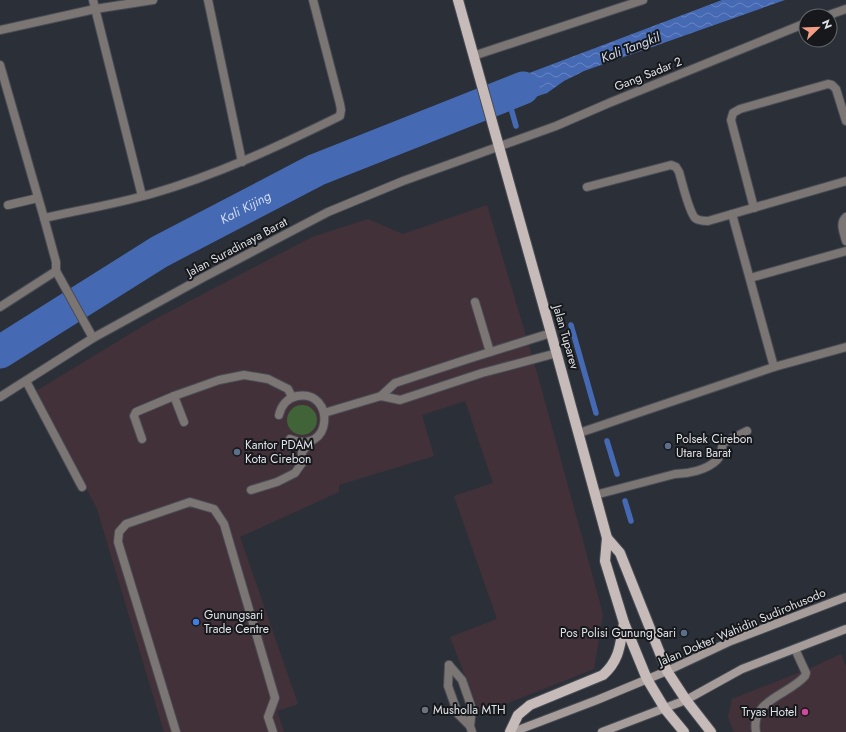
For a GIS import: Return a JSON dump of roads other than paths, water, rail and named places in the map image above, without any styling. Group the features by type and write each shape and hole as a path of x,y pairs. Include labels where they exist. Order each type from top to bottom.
{"main road":[{"name":"Jalan Tuparev","path":"458,0 607,538 605,561 624,623 647,679 665,708 684,732"},
{"path":"607,538 620,553 667,671 686,700 711,732"},
{"name":"Jalan Dokter Wahidin Sudirohusodo","path":"512,732 597,700 667,671 731,641 846,596"},
{"path":"512,732 518,715 530,705 603,675 611,668 618,657 624,623"},
{"path":"602,732 686,700 742,669 846,629"}],"street":[{"path":"93,0 142,196"},
{"path":"0,30 95,9 153,0"},
{"path":"208,0 242,162"},
{"path":"44,218 142,196 207,176 288,142 340,116 340,104 313,0"},
{"path":"474,59 643,0"},
{"name":"Gang Sadar 2","path":"497,141 556,126 609,102 798,26"},
{"path":"0,66 44,218 56,262 56,271 92,337"},
{"path":"754,208 731,120 733,113 740,109 828,84 832,85 836,89 846,121"},
{"name":"Jalan Suradinaya Barat","path":"0,397 92,337 328,212 497,141"},
{"path":"587,187 671,165 676,167 679,172 692,212 695,218 701,222 846,181"},
{"path":"8,205 38,198"},
{"path":"732,214 774,367"},
{"path":"846,217 842,224 846,241"},
{"path":"750,278 846,251"},
{"path":"0,307 56,271"},
{"path":"475,302 490,352"},
{"path":"324,413 381,396 395,383 551,333"},
{"path":"579,433 774,367 846,347"},
{"path":"381,396 400,400 482,373 557,353"},
{"path":"142,439 134,416 136,412 174,396 219,380 244,376 268,379 288,389 292,397"},
{"path":"26,381 82,487"},
{"path":"174,396 184,422"},
{"path":"251,490 276,482 295,473 302,463 302,452 321,432 325,419 322,407 312,398 306,396 292,397 286,401 279,415"},
{"path":"595,495 675,474 686,474 710,466 718,460 724,443 747,431"},
{"path":"290,439 297,442 311,441"},
{"path":"176,732 118,542 119,532 126,524 190,502 214,509 224,524 275,698 268,717 273,732"},
{"path":"756,732 756,718 760,709 805,676 806,673 795,649"},
{"path":"448,665 462,680 471,704 471,729 458,714 448,686 448,665"}],"water":[{"name":"Kali Tangkil","path":"722,0 785,0 584,71 564,81 547,93 526,100 504,112 488,111 484,90"}],"waterway":[{"name":"Kali Kijing","path":"0,352 159,252 316,170 523,88"},
{"path":"509,101 516,126"},
{"path":"571,325 596,413"},
{"path":"607,441 617,474"},
{"path":"625,501 631,521"}],"place":[{"name":"Polsek Cirebon Utara Barat","path":"668,446"},
{"name":"Kantor PDAM Kota Cirebon","path":"237,452"},
{"name":"Gunungsari Trade Centre","path":"196,622"},
{"name":"Pos Polisi Gunung Sari","path":"684,633"},
{"name":"Musholla MTH","path":"425,710"},
{"name":"Tryas Hotel","path":"805,712"}]}
